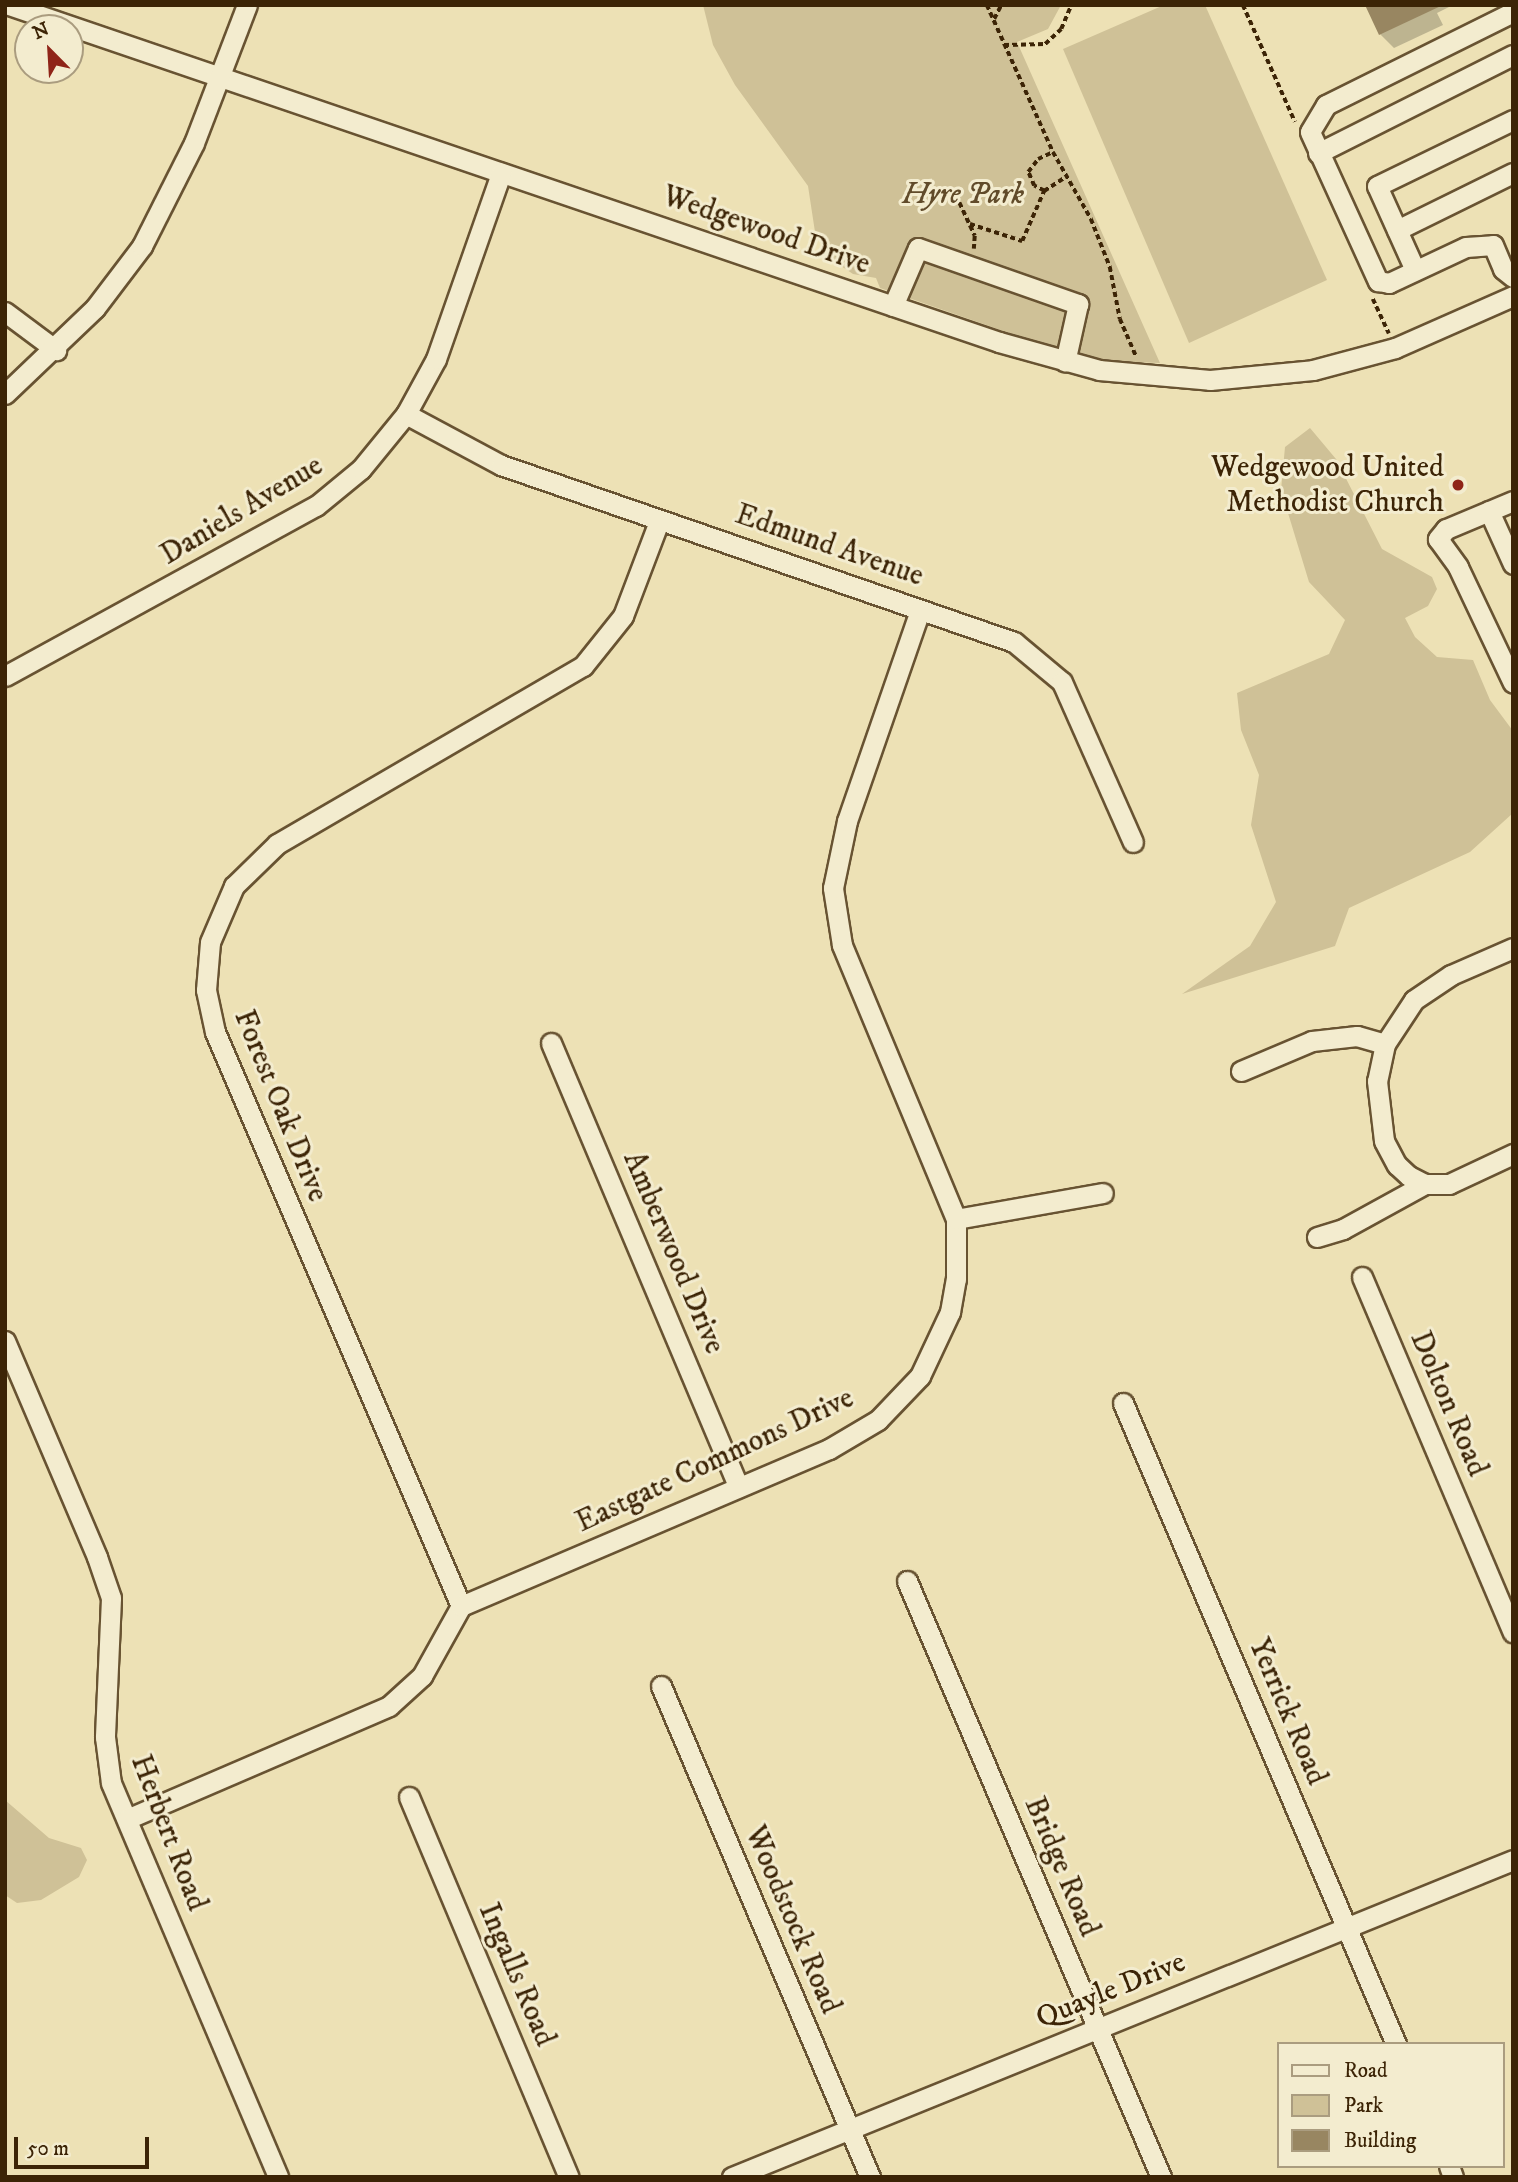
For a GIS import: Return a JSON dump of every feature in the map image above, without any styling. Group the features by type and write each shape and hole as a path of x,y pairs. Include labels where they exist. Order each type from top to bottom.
{"street":[{"name":"Wedgewood Drive","path":"9,5 1065,362 1144,377 1240,379 1313,370 1404,345 1513,296"},
{"path":"5,394 56,350 95,308 142,246 194,143 247,5"},
{"path":"1513,12 1326,105 1310,132 1378,281 1389,283 1466,247 1493,245 1503,269 1513,277"},
{"path":"1318,153 1513,55"},
{"path":"1415,270 1377,186 1513,120"},
{"name":"Daniels Avenue","path":"5,676 94,631 340,491 406,414 451,323 501,173"},
{"path":"1397,230 1513,173"},
{"path":"893,306 918,248 1078,304 1065,362"},
{"path":"5,312 56,350"},
{"name":"Edmund Avenue","path":"406,414 501,465 1014,642 1053,671 1076,707 1133,842"},
{"path":"1513,501 1446,529 1438,539 1440,548 1458,567 1513,683"},
{"path":"1489,511 1513,564"},
{"name":"Forest Oak Drive","path":"461,1606 215,1032 206,990 210,942 234,886 277,844 583,666 623,616 659,521"},
{"name":"Eastgate Commons Drive","path":"461,1606 854,1436 900,1400 920,1376 950,1312 956,1279 956,1219 842,945 834,903 837,856 847,821 920,610"},
{"path":"1425,1184 1397,1165 1380,1127 1377,1082 1385,1044 1415,1000 1451,975 1513,948"},
{"path":"1241,1071 1312,1041 1357,1036 1385,1044"},
{"name":"Amberwood Drive","path":"551,1043 739,1487"},
{"path":"1317,1237 1343,1229 1425,1184 1463,1180 1513,1154"},
{"path":"956,1219 1103,1193"},
{"name":"Dolton Road","path":"1362,1277 1513,1632"},
{"name":"Herbert Road","path":"5,1341 111,1598 107,1768 278,2177"},
{"name":"Yerrick Road","path":"1123,1404 1395,2042"},
{"name":"Bridge Road","path":"907,1581 1161,2177"},
{"path":"127,1819 389,1706 422,1676 461,1606"},
{"name":"Woodstock Road","path":"661,1686 847,2129 870,2177"},
{"name":"Ingalls Road","path":"409,1797 569,2177"},
{"name":"Quayle Drive","path":"732,2177 1513,1860"}],"path":[{"path":"987,5 1054,152 1101,243 1120,319 1144,377"},
{"path":"994,20 1001,5"},
{"path":"1004,45 1045,44 1061,29 1071,5"},
{"path":"1044,191 1034,186 1028,172 1038,159 1054,152"},
{"path":"970,224 1022,241 1044,191 1067,176"},
{"path":"956,195 975,236 972,267"}],"green space":[{"name":"Hyre Park","path":"703,5 1061,5 1048,29 1017,42 1160,363 1110,361 1032,341 880,288 876,278 853,274 841,266 826,253 815,232 808,186 735,85 713,45"},
{"path":"1164,5 1205,5 1327,280 1189,343 1063,49"},
{"path":"1310,428 1336,459 1382,549 1432,577 1437,589 1428,606 1405,618 1415,637 1437,657 1473,660 1490,700 1513,731 1513,813 1470,852 1349,908 1335,946 1182,994 1250,946 1276,902 1251,825 1259,775 1241,730 1237,693 1329,654 1345,620 1309,582 1281,490 1285,447"},
{"path":"5,1800 49,1838 81,1848 87,1860 79,1877 41,1900 17,1903 5,1895"}],"building":[{"path":"1365,5 1443,5 1379,35"}],"place":[{"name":"Wedgewood United Methodist Church","path":"1458,485"}]}
